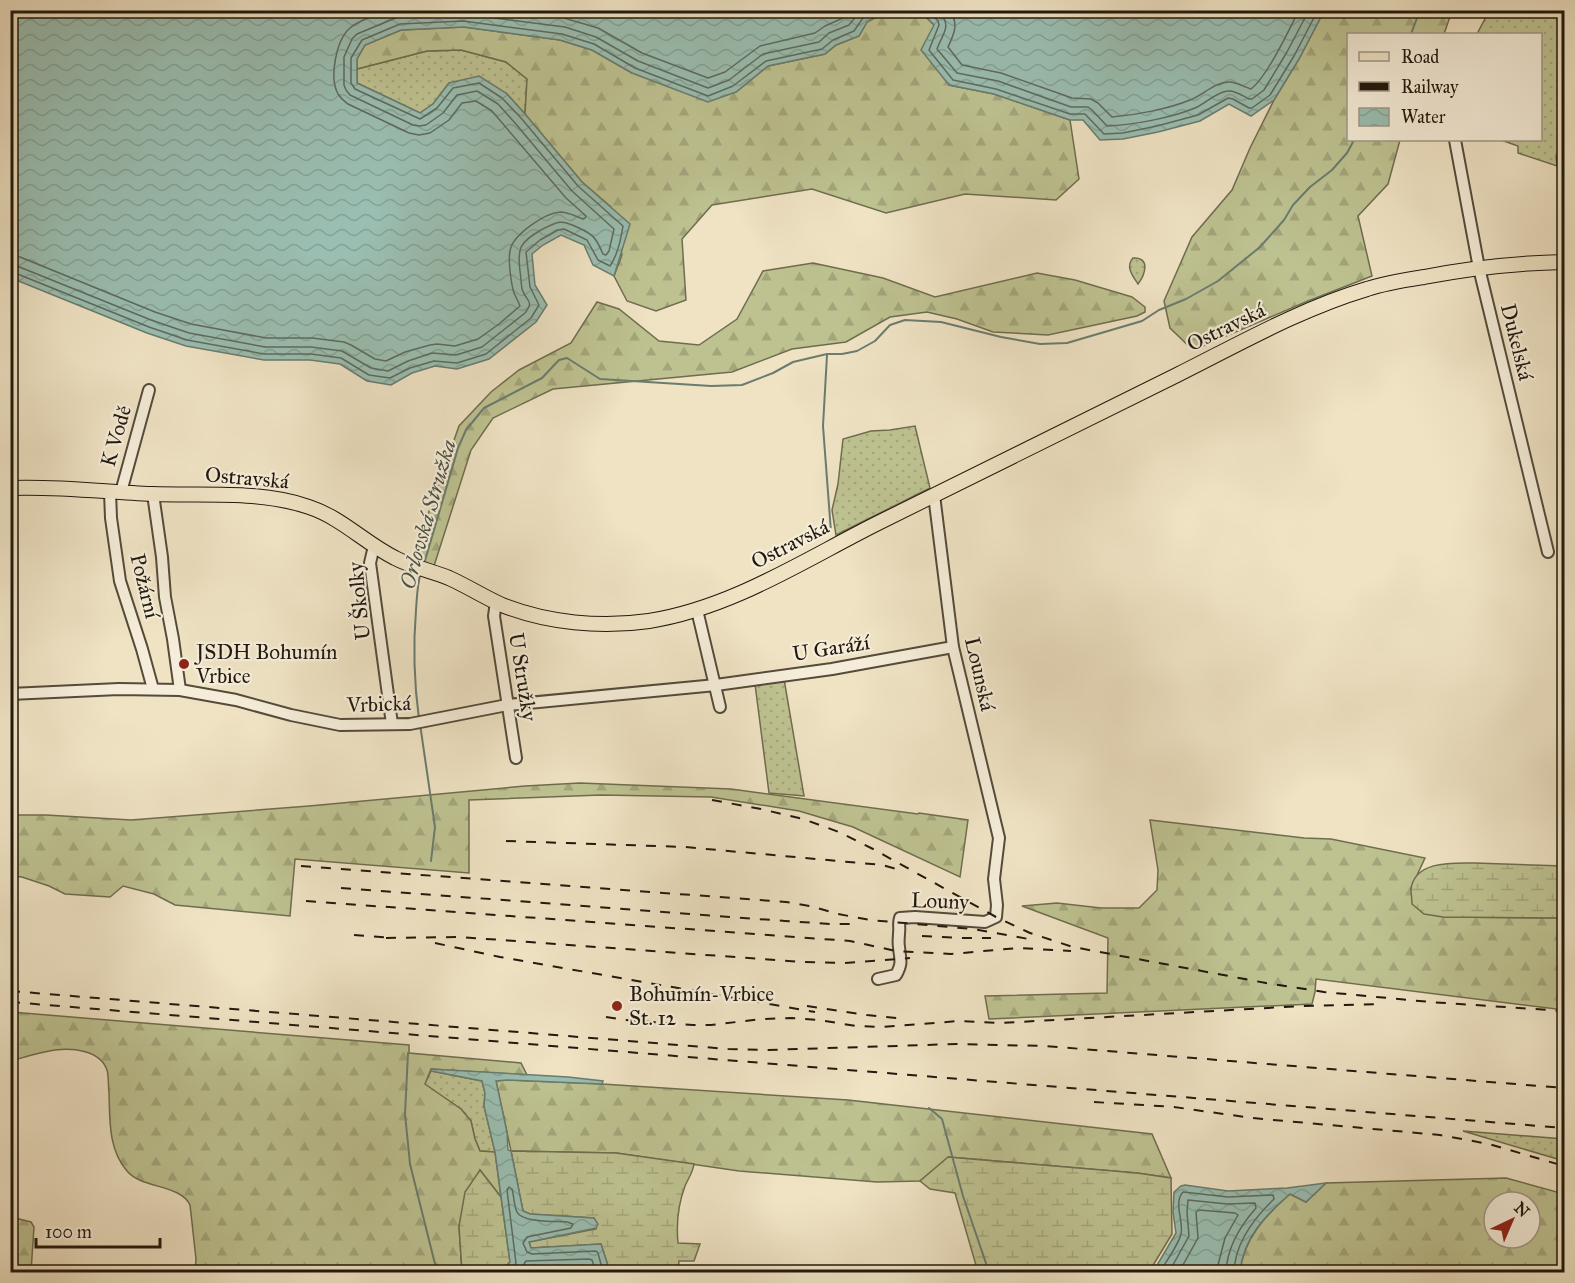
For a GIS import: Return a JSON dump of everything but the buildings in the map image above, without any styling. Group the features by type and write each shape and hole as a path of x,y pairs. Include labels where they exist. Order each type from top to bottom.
{"main road":[{"name":"Ostravská","path":"10,488 35,487 153,494 257,496 288,501 308,506 331,516 397,560 454,580 521,612 565,621 605,625 650,621 697,610 740,593 1314,308 1374,287 1405,280 1479,268 1564,262"}],"street":[{"name":"Dukelská","path":"1455,141 1479,268 1548,552"},
{"name":"K Vodě","path":"115,492 149,390"},
{"name":"Požární","path":"115,492 111,518 120,581 153,689"},
{"name":"Požární","path":"153,494 165,597 180,690"},
{"name":"Lounská","path":"934,495 952,647 999,838 997,860"},
{"name":"U Školky","path":"374,546 370,563 392,724"},
{"name":"U Stružky","path":"496,602 494,616 516,758"},
{"path":"697,610 720,707"},
{"name":"U Garáží","path":"716,685 832,669 952,647"},
{"name":"Vrbická","path":"10,694 119,689 180,690 236,700 340,725 410,724 507,705 716,685"},
{"name":"Louny","path":"878,979 896,975 900,967 898,924 900,918 985,922 996,917 994,879 997,860"}],"green space":[{"path":"887,11 920,11 934,25 949,85 994,94 1070,120 1079,179 1056,200 965,194 886,213 812,189 712,205 682,239 686,300 656,311 627,301 614,276 622,255 611,207 582,182 525,114 527,79 506,62 461,50 427,51 357,69 357,59 365,45 401,30 464,27 560,40 592,50 632,73 736,92 768,66 825,54 836,45 859,36 867,22"},
{"path":"1324,11 1452,11 1444,33 1347,33 1347,141 1400,141 1388,184 1358,216 1372,276 1193,350 1170,328 1164,301 1192,237 1232,190 1274,100"},
{"path":"1489,11 1555,11 1563,46 1564,81 1564,128 1556,156 1557,166 1518,153 1518,146 1504,141 1542,141 1542,33 1478,33"},
{"path":"461,50 506,62 527,79 525,114 506,93 449,83 433,104 420,113 357,83 357,69 427,51"},
{"path":"1133,258 1142,260 1145,267 1138,284 1130,268"},
{"path":"813,263 883,278 935,297 1037,273 1075,280 1132,297 1145,307 1145,312 1137,316 1048,335 993,332 957,319 927,312 890,317 846,342 792,349 732,372 553,389 493,418 471,450 434,566 413,557 459,426 491,392 519,370 571,343 597,302 619,309 659,341 699,345 737,319 763,271"},
{"path":"915,426 930,488 836,535 832,510 838,484 843,439 871,431"},
{"path":"784,679 804,796 769,793 755,684"},
{"path":"580,783 731,789 968,820 960,877 853,827 799,811 711,797 601,795 469,800 469,873 295,859 290,916 175,905 154,894 123,886 110,897 65,894 22,877 11,876 11,815 131,820"},
{"path":"1150,820 1304,838 1331,839 1425,858 1411,888 1443,917 1564,918 1564,1010 1316,979 1312,1004 989,1019 985,996 1107,993 1108,938 1022,906 1057,903 1101,908 1139,908 1157,890 1158,870"},
{"path":"1475,863 1564,866 1564,918 1443,917 1424,914 1412,904 1411,889 1414,880 1427,868 1437,865"},
{"path":"11,1012 409,1045 409,1053 521,1063 527,1075 431,1069 425,1084 461,1109 471,1121 480,1151 495,1152 501,1197 480,1170 459,1226 462,1272 195,1272 196,1259 190,1205 178,1193 134,1177 127,1171 116,1153 110,1124 108,1073 103,1063 92,1054 70,1049 49,1051 11,1061"},
{"path":"431,1071 482,1081 485,1093 484,1106 495,1152 480,1151 471,1121 461,1109 424,1085"},
{"path":"496,1081 848,1100 1152,1134 1171,1178 949,1157 920,1181 877,1182 739,1171 616,1153 511,1151"},
{"path":"1463,1131 1564,1139 1564,1161"},
{"path":"511,1151 616,1153 694,1164 681,1200 677,1228 678,1243 700,1244 694,1261 679,1261 678,1272 610,1272 601,1244 531,1248 529,1242 596,1229 594,1218 530,1214 523,1211"},
{"path":"948,1157 1171,1178 1172,1234 1149,1272 978,1272 955,1193 930,1189 920,1181"},
{"path":"480,1170 501,1197 510,1262 506,1266 492,1267 486,1272 462,1272 459,1226 465,1192"},
{"path":"1506,1178 1564,1194 1564,1272 1240,1272 1251,1238 1272,1210 1290,1194 1306,1202 1326,1183"},
{"path":"11,1217 31,1222 34,1227 31,1272 11,1272"}],"water":[{"path":"10,11 887,11 867,22 859,36 836,45 825,54 768,66 736,92 708,102 632,73 592,50 560,40 464,27 401,30 365,45 357,59 357,83 420,113 433,104 449,83 479,76 506,93 582,182 630,224 614,276 593,265 584,245 561,235 532,254 535,285 547,305 536,322 489,359 457,369 435,366 412,373 391,385 367,381 340,364 310,360 264,360 186,346 147,333 11,278"},
{"path":"920,11 1324,11 1274,100 1251,116 1229,104 1200,121 1123,139 1100,140 1083,120 1070,120 994,94 949,85 921,50 934,25"},
{"path":"431,1069 603,1081 602,1084 496,1081 507,1132 508,1150 511,1151 523,1211 530,1214 594,1218 598,1224 596,1228 529,1242 531,1248 601,1244 610,1272 486,1272 492,1267 506,1266 510,1262 495,1152 484,1106 485,1093 482,1081 431,1071"},
{"path":"1326,1183 1306,1202 1290,1194 1272,1210 1251,1238 1240,1272 1153,1272 1176,1233 1173,1212 1174,1192 1181,1186 1228,1191 1287,1188"}],"waterway":[{"name":"Orlovská Stružka","path":"1411,33 1420,10"},
{"name":"Orlovská Stružka","path":"424,564 458,448 466,430 484,408 542,378 559,360 567,358 600,379 711,386 742,385 773,373 793,362 827,354 857,351 875,341 890,325 905,320 941,322 1040,344 1067,343 1142,321 1159,310 1186,299 1218,281 1260,247 1284,220 1293,205 1310,187 1332,170 1347,153 1353,141"},
{"path":"827,355 823,426 831,532"},
{"name":"Orlovská Stružka","path":"419,719 414,651 417,596 421,572"},
{"name":"Orlovská Stružka","path":"420,724 435,827 431,861"},
{"name":"Orlovská Stružka","path":"408,1053 405,1114 410,1164 437,1272"},
{"path":"929,1108 942,1119 963,1196 989,1272"}],"railway":[{"path":"712,800 803,819 839,832 996,917 1030,933 1073,947 1324,992 1564,1011"},
{"path":"506,841 685,847 882,865 900,870"},
{"path":"301,866 786,902 870,920 973,929 1034,940"},
{"path":"341,888 785,921 859,924"},
{"path":"306,901 850,941 896,951 951,954 1018,948 1071,951"},
{"path":"354,935 393,938"},
{"path":"922,936 991,938"},
{"path":"386,938 460,937 803,962 845,963 910,958"},
{"path":"435,943 500,957 815,1012"},
{"path":"10,991 728,1049 767,1050 957,1044 1045,1046 1564,1088"},
{"path":"10,1002 1564,1128"},
{"path":"606,1017 693,1025 791,1018 882,1027 959,1021 1001,1023 1302,1006 1379,1004"},
{"path":"807,1006 905,1019"},
{"path":"1094,1102 1174,1107 1252,1118 1440,1135 1489,1144 1564,1166"}],"place":[{"name":"JSDH Bohumín Vrbice","path":"184,664"},
{"name":"Bohumín-Vrbice St. 12","path":"617,1006"}]}
